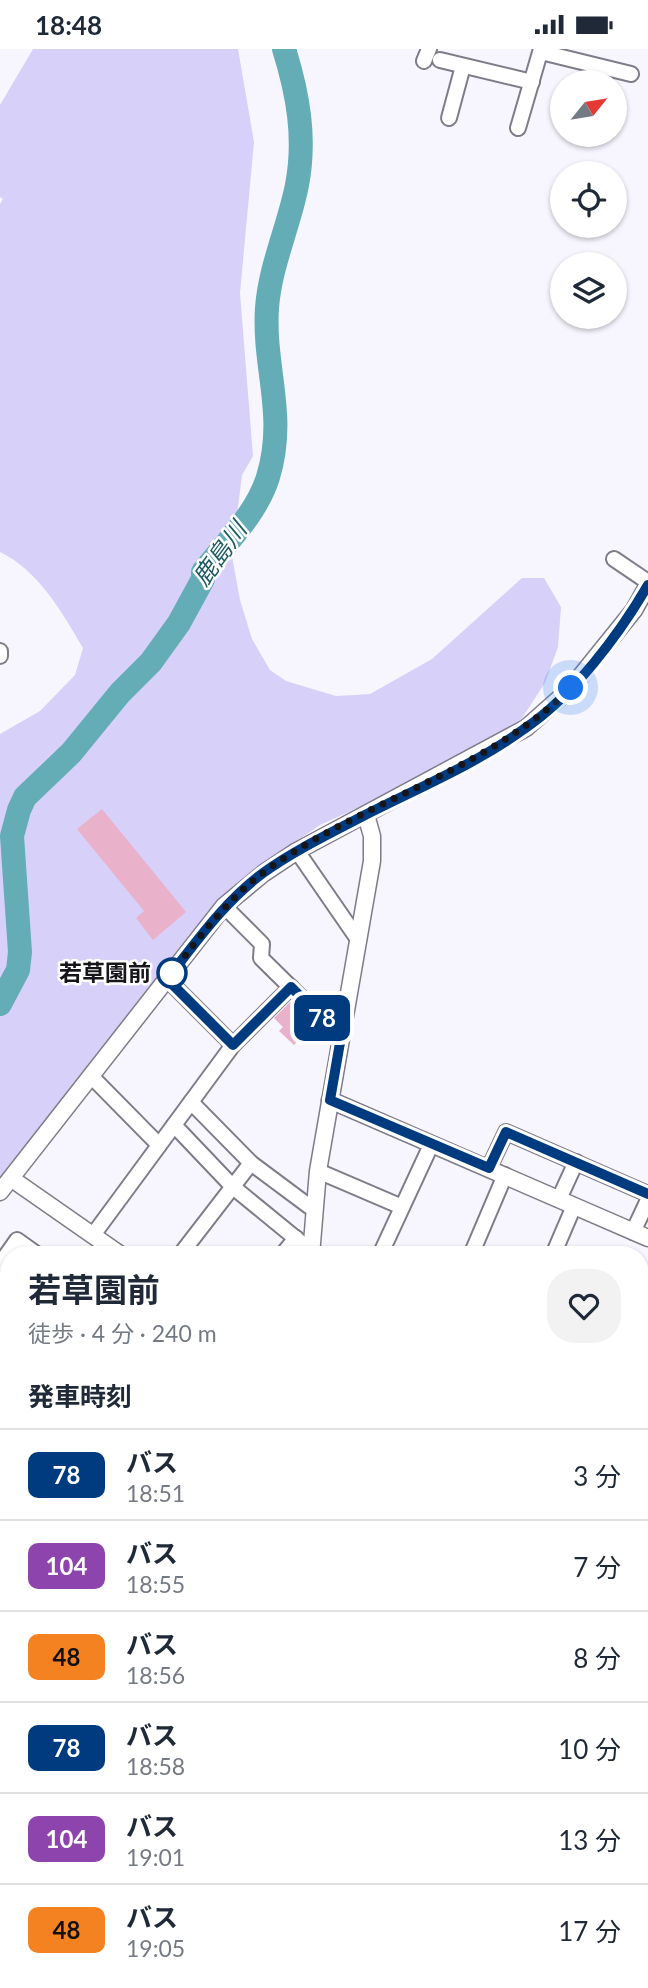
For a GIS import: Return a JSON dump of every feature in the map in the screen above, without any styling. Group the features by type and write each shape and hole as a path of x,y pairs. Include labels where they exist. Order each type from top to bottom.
{"street":[{"path":"517,128 541,50 631,73"},
{"path":"440,60 532,82"},
{"path":"449,118 463,66"},
{"path":"0,1192 225,906 264,873 297,851 503,743 549,710 571,688 634,610 648,583 614,559"},
{"path":"311,1246 318,1171 372,861 372,836 366,815"},
{"path":"297,851 357,938"},
{"path":"225,906 262,944 261,958 341,1037"},
{"path":"167,979 233,1045"},
{"path":"93,1235 233,1045 291,987"},
{"path":"91,1076 159,1145"},
{"path":"330,1100 641,1235 648,1200"},
{"path":"191,1102 251,1163 314,1210"},
{"path":"174,1125 233,1187 305,1246"},
{"path":"489,1168 506,1132 648,1194"},
{"path":"384,1246 431,1145"},
{"path":"187,1246 251,1163"},
{"path":"555,1246 576,1163"},
{"path":"318,1171 402,1207"},
{"path":"475,1246 505,1175"},
{"path":"12,1179 108,1246"},
{"path":"289,1246 296,1238"},
{"path":"13,1246 17,1240 25,1246"}],"shaded area":[{"path":"33,49 238,49 254,142 240,293 253,456 242,475 232,556 240,600 252,639 270,670 286,681 336,696 370,694 432,659 522,578 544,578 561,607 558,647 545,683 518,724 495,745 320,825 276,855 246,881 200,925 0,1177 0,734 40,711 75,675 83,648 48,593 26,570 0,552 0,204 3,199 0,197 0,105"}],"building":[{"path":"102,809 186,912 153,940 136,918 144,911 77,829"},
{"path":"290,1002 314,1025 294,1045 279,1031 283,1027 274,1018"}],"waterway":[{"name":"鹿島川","path":"0,1004 18,970 20,952 12,836 25,797 71,753 120,693 151,662 179,623 203,579 203,572 249,515 268,477 273,454 275,412 268,351 267,308 272,277 297,185 301,150 297,99 284,49"}],"bus line":[{"name":"78","path":"648,585 634,610 571,688 549,710 503,743 297,851 264,873 225,906 167,979 233,1045 291,987 341,1037 330,1100 489,1168 506,1132 648,1194"}],"place":[{"name":"若草園前","path":"172,973"}],"route":[{"path":"172,973 167,979 225,906 264,873 297,851 503,743 549,710 571,688"}]}
